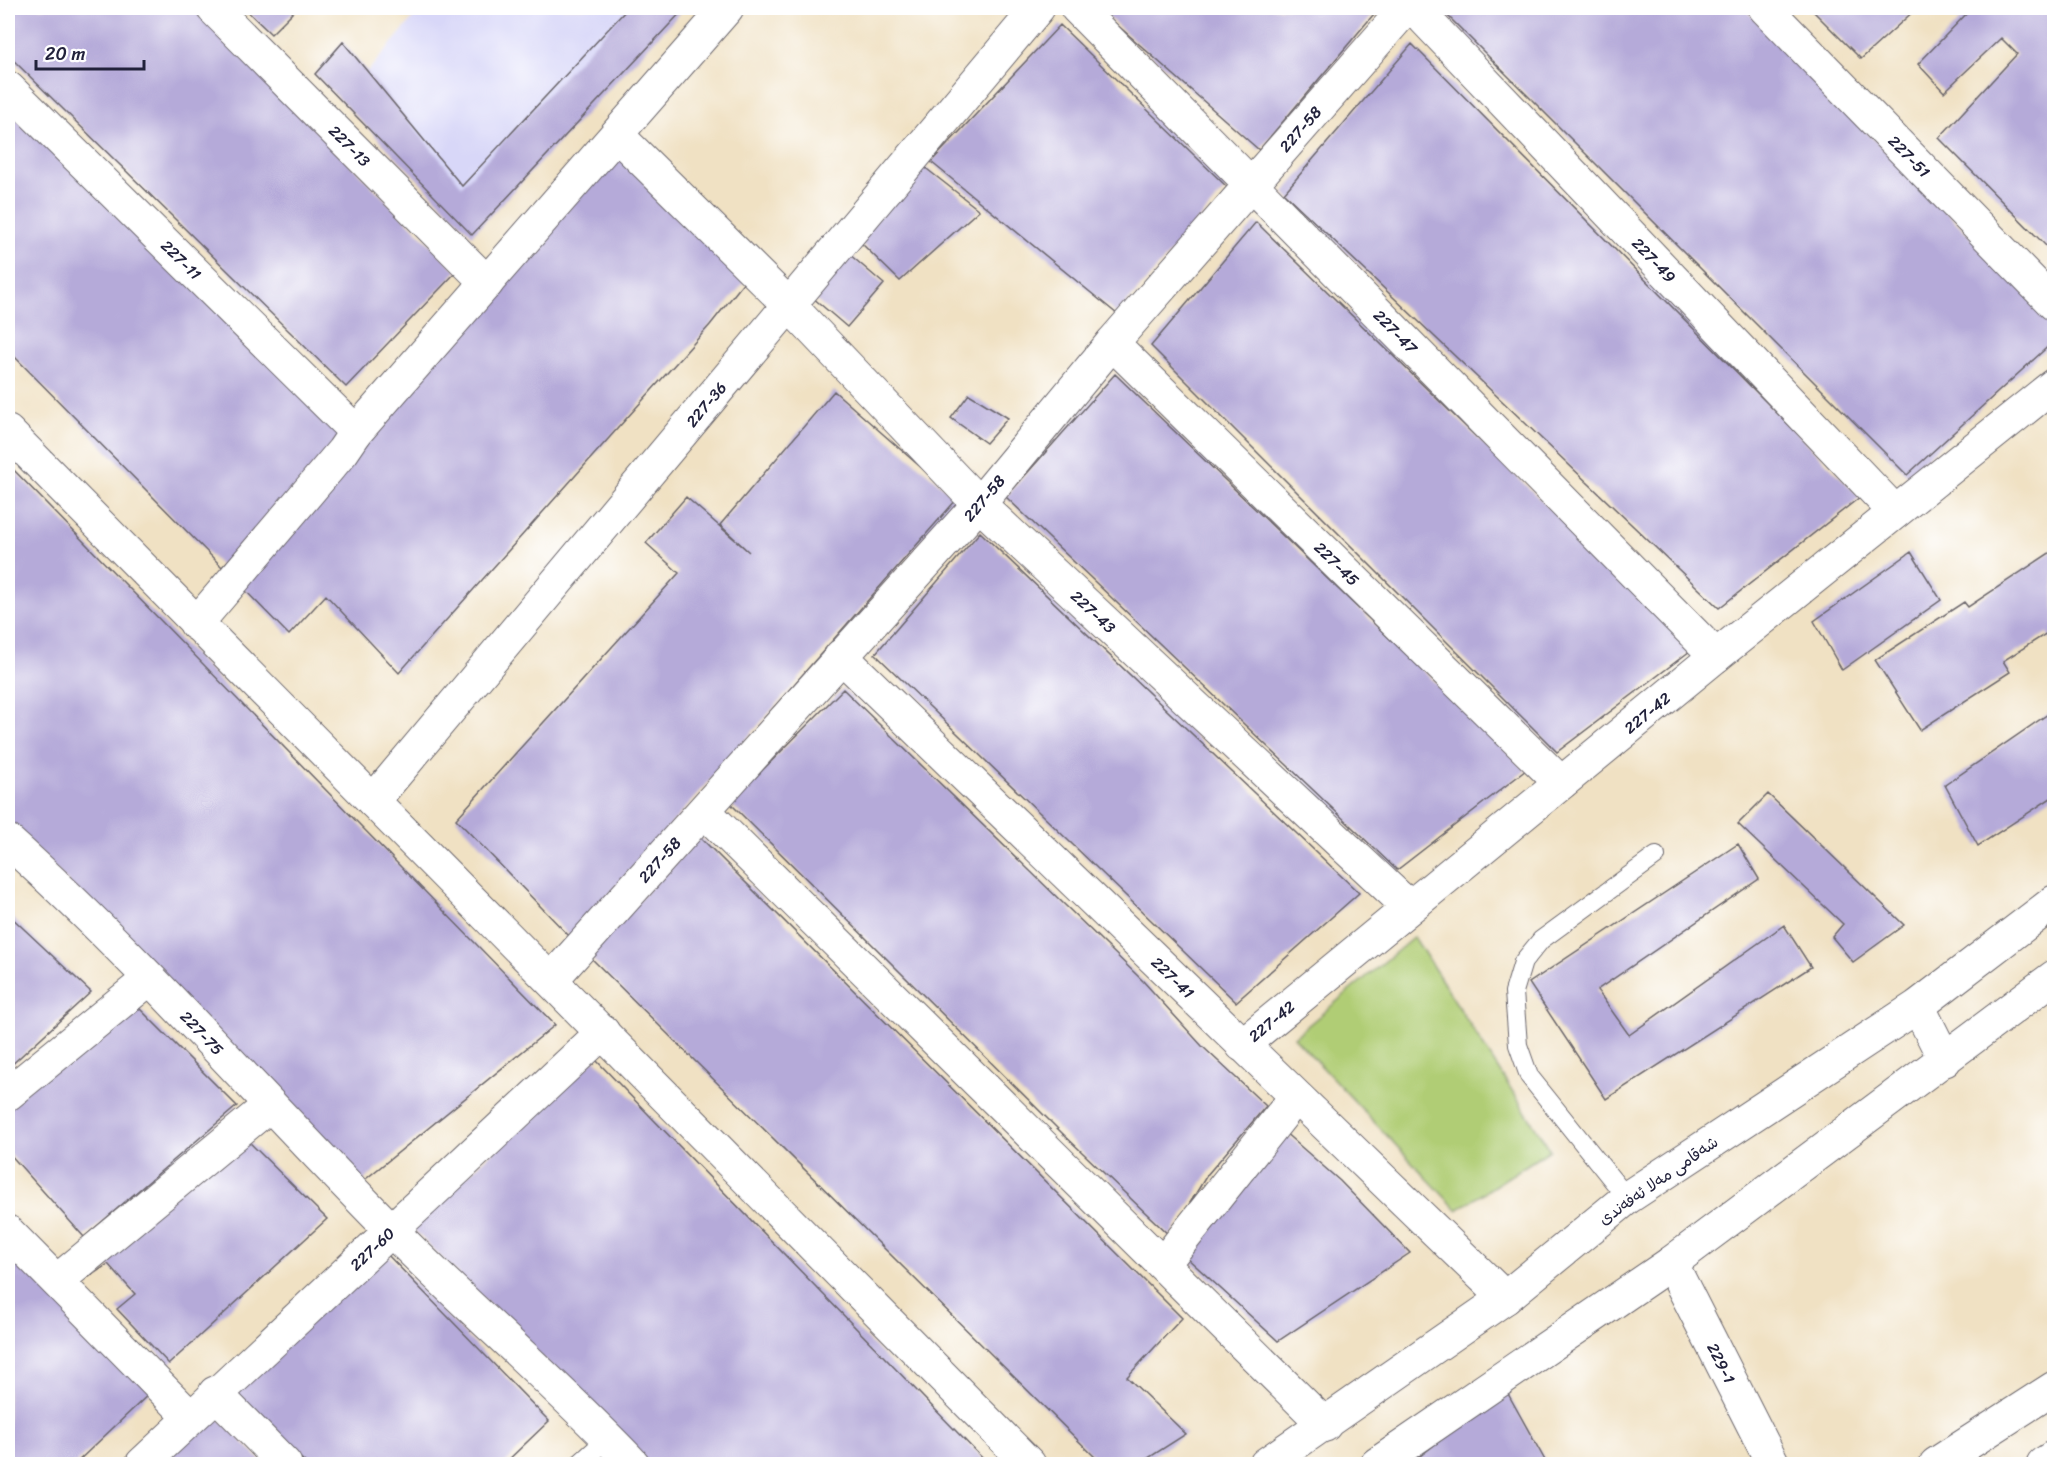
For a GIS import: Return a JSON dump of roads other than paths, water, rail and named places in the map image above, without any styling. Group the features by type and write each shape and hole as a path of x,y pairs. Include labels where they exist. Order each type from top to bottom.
{"street":[{"name":"227-13","path":"213,8 487,283"},
{"path":"196,624 343,451 356,432 727,8"},
{"name":"227-36","path":"373,801 1038,8"},
{"name":"227-47","path":"1077,8 1716,656"},
{"name":"227-58","path":"551,980 979,504 1112,343 1406,8"},
{"name":"227-49","path":"1414,8 1895,512"},
{"name":"227-51","path":"1766,8 2055,304"},
{"name":"227-11","path":"8,88 356,432"},
{"name":"227-43","path":"617,135 789,305 979,504 1409,907"},
{"name":"227-45","path":"1112,343 1561,783"},
{"name":"227-42","path":"1242,1045 1716,656 2055,385"},
{"path":"8,432 1029,1464"},
{"name":"227-41","path":"841,656 1504,1298"},
{"path":"704,811 1325,1425"},
{"name":"227-75","path":"8,841 71,898 390,1230 633,1464"},
{"name":"شەقامی مەلا ئەفەندی","path":"1266,1464 1504,1298 1628,1198 1918,1006 2055,902"},
{"path":"1377,1464 1671,1263 2055,977"},
{"path":"8,1094 149,979"},
{"path":"1918,1006 1945,1060"},
{"name":"227-60","path":"142,1464 603,1032"},
{"path":"1163,1264 1296,1097"},
{"path":"57,1281 270,1105"},
{"path":"8,1232 190,1417"},
{"name":"229-1","path":"1671,1263 1773,1464"},
{"path":"1936,1464 2055,1388"},
{"path":"215,1394 285,1464"},
{"path":"2043,1464 2055,1457"}],"lane":[{"path":"1628,1198 1529,1076 1518,1045 1514,992 1523,962 1541,940 1656,856"},
{"path":"579,1464 608,1438"}]}
